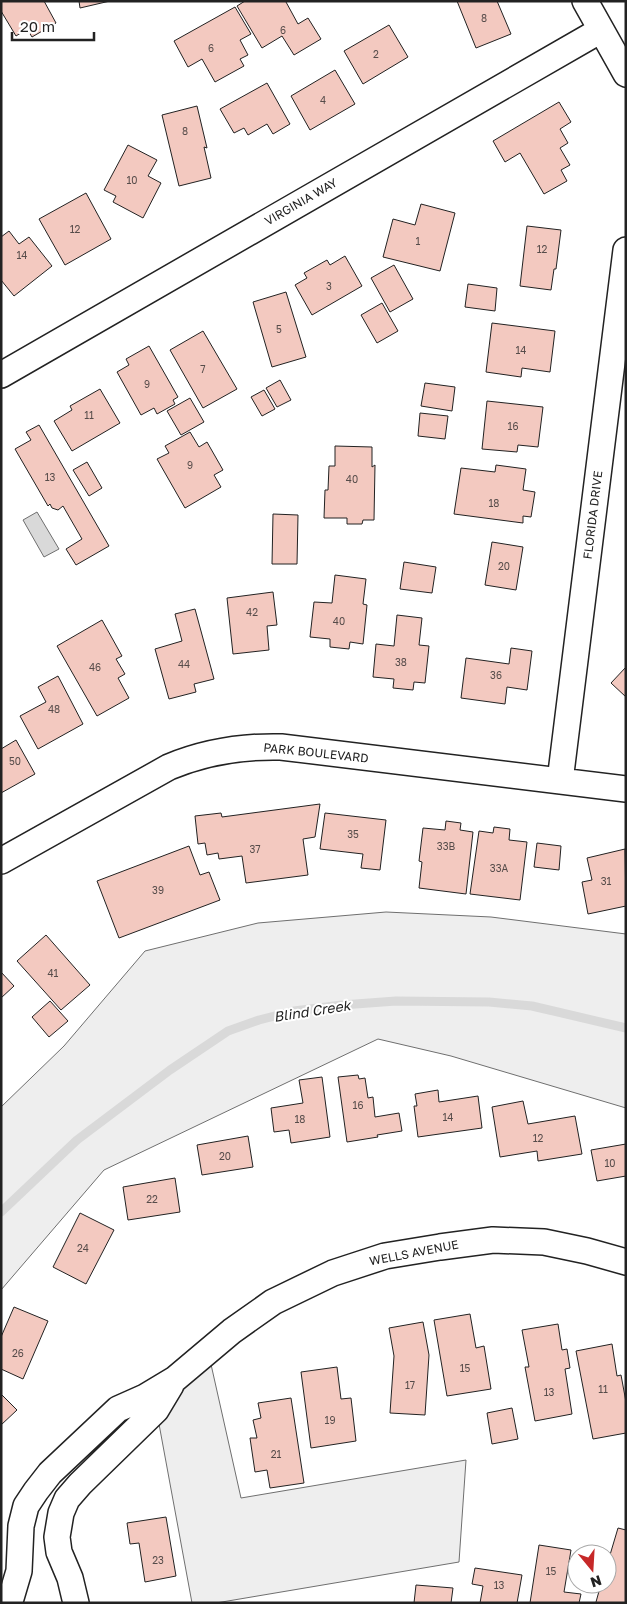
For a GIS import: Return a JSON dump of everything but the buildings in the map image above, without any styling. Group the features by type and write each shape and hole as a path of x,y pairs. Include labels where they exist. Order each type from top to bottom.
{"street":[{"path":"585,1 626,74"},
{"name":"VIRGINIA WAY","path":"1,375 601,30"},
{"name":"FLORIDA DRIVE","path":"560,781 626,250"},
{"name":"PARK BOULEVARD","path":"1,862 169,767 189,758 239,748 281,747 626,789"},
{"name":"WELLS AVENUE","path":"7,1603 11,1598 19,1571 21,1526 26,1506 50,1474 118,1408 145,1397 175,1379 232,1331 274,1302 333,1272 385,1256 493,1240 544,1242 626,1262"},
{"name":"WELLS AVENUE","path":"76,1603 70,1578 59,1552 57,1537 61,1513 67,1499 156,1410 175,1379"}],"shaded area":[{"path":"37,512 59,549 44,557 23,520"},
{"path":"386,912 491,917 626,934 626,1108 451,1056 378,1039 104,1170 1,1290 1,1107 64,1046 145,951 258,923"},
{"path":"208,1351 241,1498 466,1460 459,1562 216,1603 192,1603 159,1424 160,1402"}],"waterway":[{"name":"Blind Creek","path":"1,1212 77,1140 170,1070 228,1031 259,1020 294,1011 342,1005 396,1001 489,1002 532,1006 626,1028"}]}
